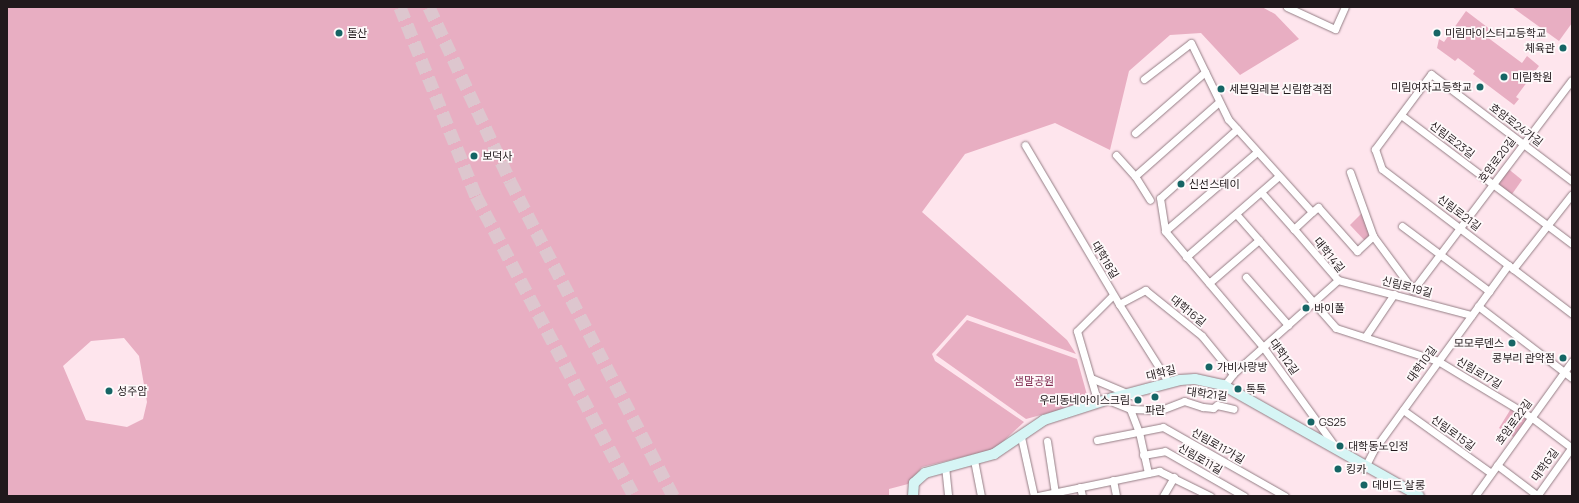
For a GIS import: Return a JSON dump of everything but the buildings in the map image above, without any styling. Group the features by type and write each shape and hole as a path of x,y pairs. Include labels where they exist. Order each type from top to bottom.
{"street":[{"path":"1287,7 1335,29 1345,7"},
{"path":"1144,79 1191,43 1228,119 1312,212"},
{"path":"1135,133 1205,72"},
{"name":"호암로24가길","path":"1400,115 1431,74 1572,181"},
{"name":"호암로20길","path":"1407,298 1572,82"},
{"path":"1135,176 1220,102"},
{"name":"신림로23길","path":"1400,115 1572,244"},
{"name":"신림로21길","path":"1400,115 1376,149 1382,169 1572,314"},
{"path":"1165,232 1160,198 1237,129"},
{"name":"대학18길","path":"1025,145 1118,304 1169,383"},
{"path":"1165,232 1257,152"},
{"path":"1116,155 1135,176 1150,200"},
{"path":"1350,172 1372,236 1413,290"},
{"path":"1186,257 1279,176"},
{"name":"대학14길","path":"1222,387 1233,374 1338,280 1261,192"},
{"path":"1510,267 1548,226 1572,194"},
{"path":"1294,229 1318,207 1357,251 1372,236"},
{"name":"신림로17길","path":"1236,215 1336,328 1438,361 1531,417 1572,448"},
{"path":"1402,226 1489,291"},
{"name":"대학12길","path":"1165,232 1263,347 1336,448"},
{"path":"1209,283 1259,240"},
{"name":"대학10길","path":"1364,467 1373,451 1471,315 1510,267"},
{"path":"1246,277 1288,325"},
{"name":"신림로19길","path":"1338,280 1471,315"},
{"name":"대학16길","path":"1118,304 1145,290 1202,336 1233,374"},
{"path":"1365,337 1394,294"},
{"path":"1034,496 1021,440 1045,427 1107,402 1091,378 1077,331 1113,295"},
{"path":"1478,306 1572,378"},
{"name":"호암로22길","path":"1475,496 1572,361"},
{"path":"1091,378 1133,395 1181,385 1193,384 1222,387 1364,467 1409,496"},
{"name":"대학길","path":"913,496 914,482 931,470 975,463 1021,440 1044,420 1133,395 1169,383 1195,379 1222,387 1336,448 1364,467 1419,496"},
{"name":"대학21길","path":"1107,402 1121,403 1130,409 1161,410 1184,401 1203,407 1213,408 1218,405 1234,409"},
{"path":"1130,409 1139,432 1148,473"},
{"name":"신림로15길","path":"1402,410 1491,473"},
{"name":"신림로11가길","path":"1097,440 1163,427 1285,496"},
{"path":"1047,440 1059,493"},
{"name":"대학6길","path":"1537,496 1572,448"},
{"name":"신림로11길","path":"1143,455 1166,451 1244,496"},
{"path":"975,463 981,496"},
{"path":"1496,465 1537,496"},
{"path":"917,496 919,484 927,477 946,468 948,496"},
{"path":"1039,496 1160,471 1210,496"},
{"path":"1163,496 1174,477"},
{"path":"1113,480 1116,496"},
{"path":"1080,487 1082,496"}],"green space":[{"path":"7,7 1262,7 1275,14 1299,39 1240,75 1201,33 1170,35 1129,71 1110,150 1055,123 965,154 922,212 1067,340 1076,354 967,315 932,354 935,361 1024,422 995,449 922,467 908,484 889,489 889,496 7,496","holes":["124,338 139,356 147,402 143,419 127,427 86,420 63,366 91,341"]},
{"path":"1512,7 1572,7 1572,23 1559,41"},
{"path":"1466,11 1491,30 1487,37 1522,63 1527,56 1539,66 1516,97 1519,99 1514,105 1473,74 1475,71 1458,58 1455,61 1437,48 1439,39 1444,42"},
{"path":"1506,167 1522,180 1510,197 1493,184"},
{"path":"1364,211 1373,236 1366,242 1350,225"},
{"name":"샘말공원","path":"967,320 1077,359 1089,402 1026,419 936,355"},
{"path":"1512,407 1528,418 1515,438 1499,428"}],"tunnel":[{"path":"400,7 476,196 634,496"},
{"path":"429,7 510,181 673,496"}],"place":[{"name":"돌산","path":"339,33"},
{"name":"미림마이스터고등학교","path":"1437,33"},
{"name":"체육관","path":"1563,48"},
{"name":"미림학원","path":"1504,77"},
{"name":"미림여자고등학교","path":"1480,87"},
{"name":"세븐일레븐 신림합격점","path":"1221,89"},
{"name":"보덕사","path":"474,156"},
{"name":"신선스테이","path":"1181,184"},
{"name":"바이폴","path":"1306,308"},
{"name":"모모루덴스","path":"1512,343"},
{"name":"콩부리 관악점","path":"1563,358"},
{"name":"가비사랑방","path":"1209,367"},
{"name":"톡톡","path":"1238,389"},
{"name":"성주암","path":"109,391"},
{"name":"파란","path":"1155,397"},
{"name":"우리동네아이스크림","path":"1138,400"},
{"name":"GS25","path":"1311,422"},
{"name":"대학동노인정","path":"1340,446"},
{"name":"킹카","path":"1338,469"},
{"name":"데비드 살롱","path":"1364,485"}]}
